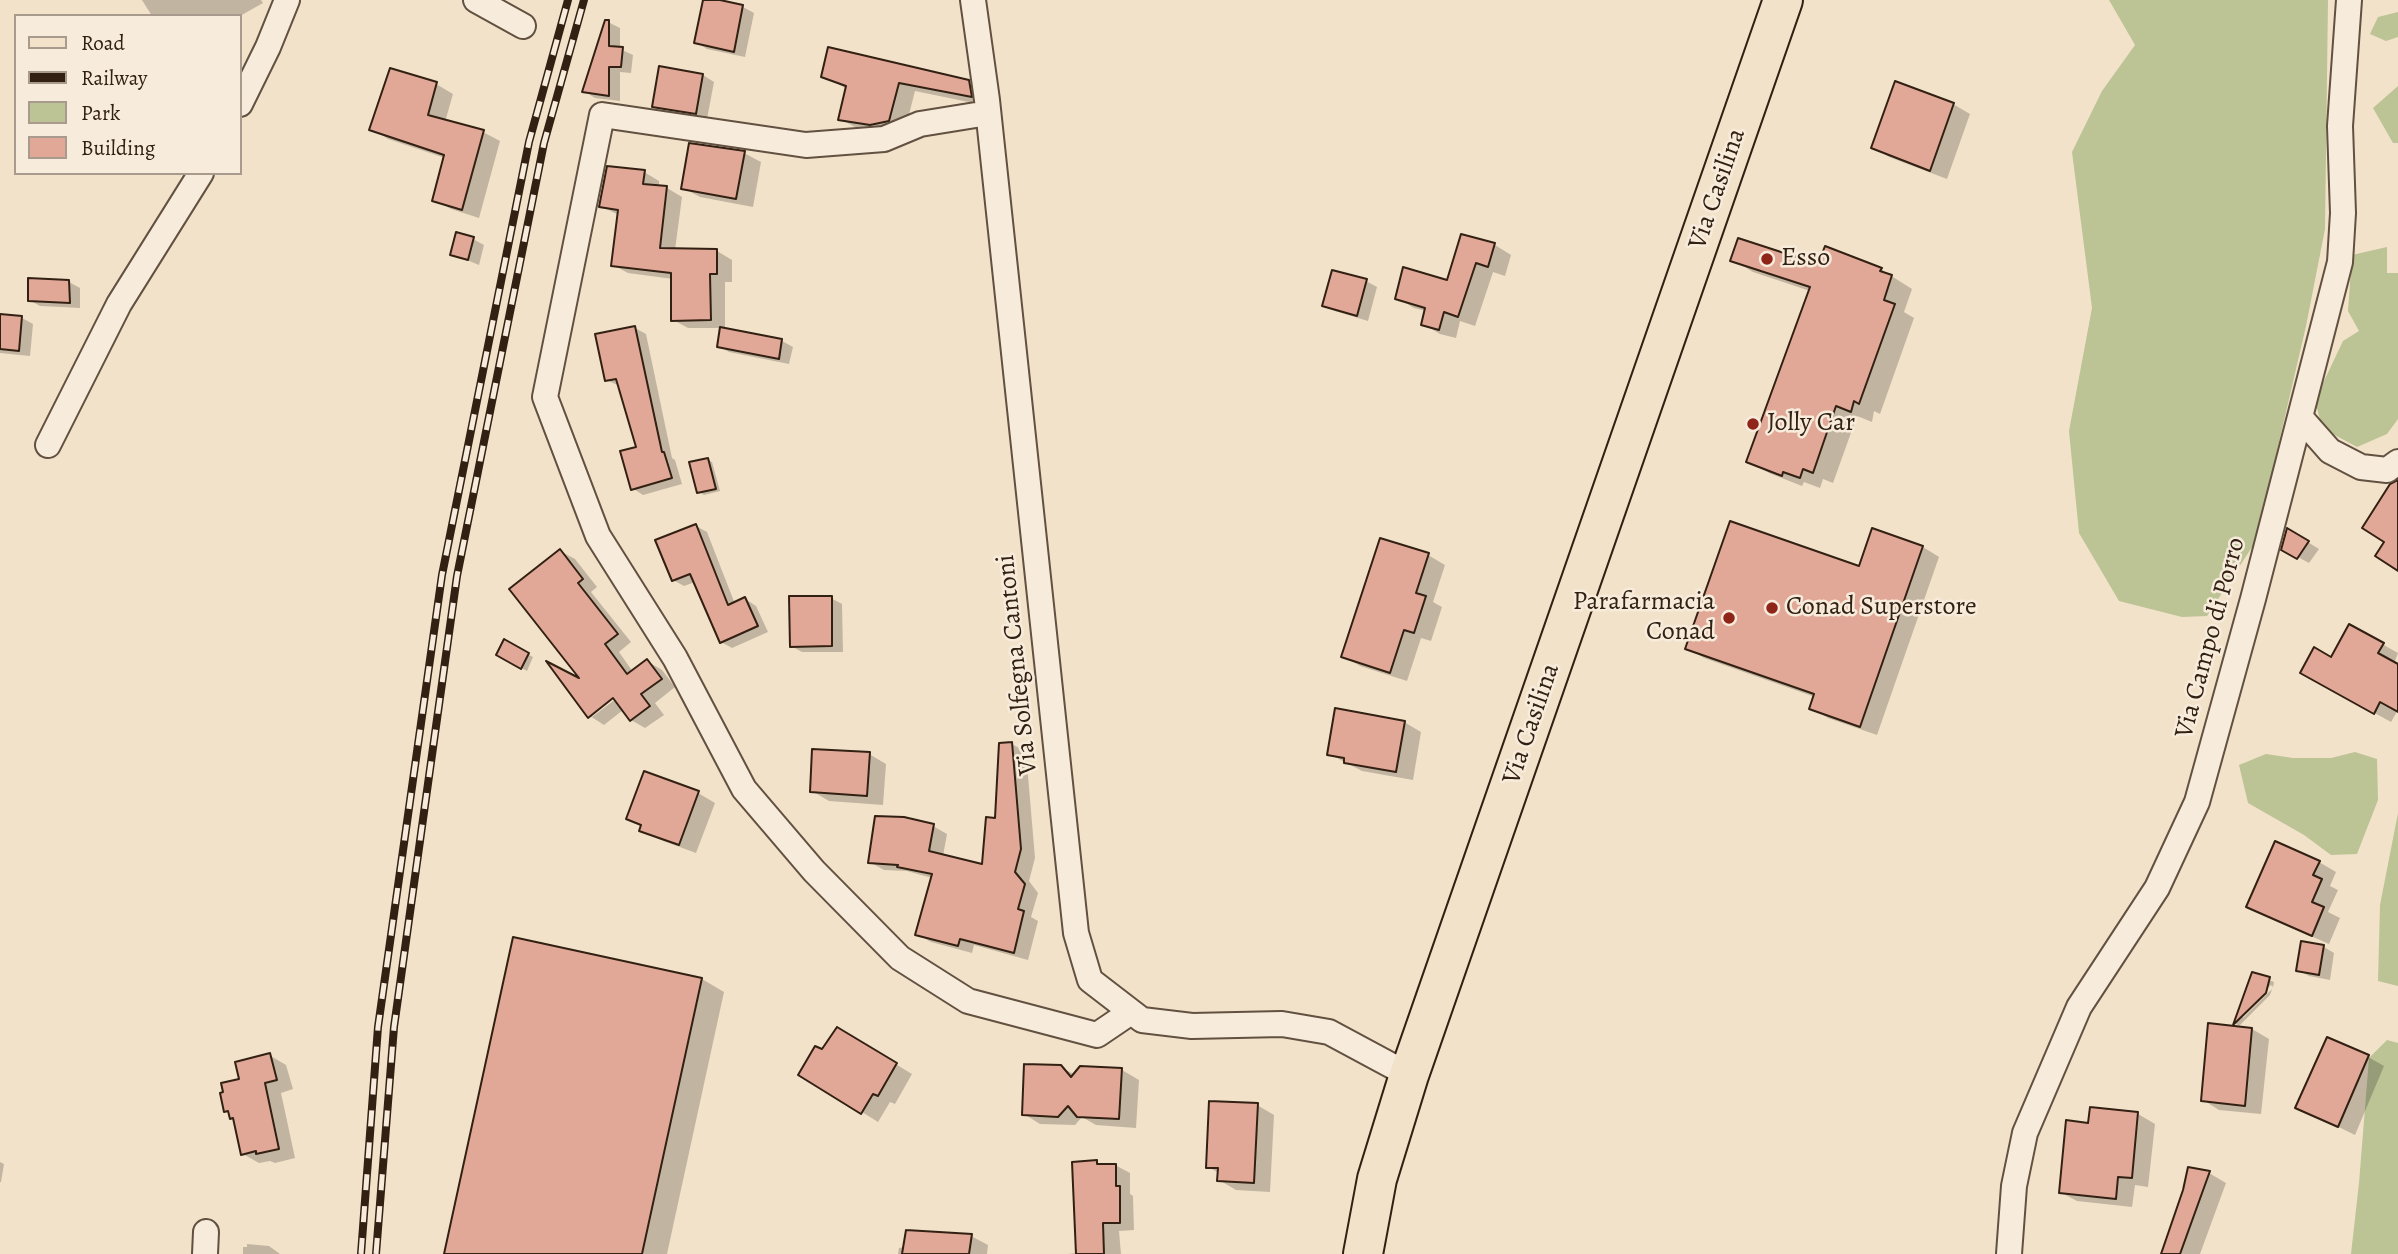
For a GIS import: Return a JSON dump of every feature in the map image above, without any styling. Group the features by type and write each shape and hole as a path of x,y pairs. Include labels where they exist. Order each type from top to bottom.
{"main road":[{"name":"Via Casilina","path":"1363,1254 1377,1180 1409,1075 1783,0"}],"street":[{"path":"242,100 287,0"},
{"path":"476,0 523,26"},
{"name":"Via Solfegna Cantoni","path":"973,0 988,113 1076,933 1090,980 1142,1020 1192,1026 1282,1024 1329,1032 1409,1075"},
{"name":"Via Campo di Porro","path":"2009,1254 2014,1186 2025,1133 2047,1077 2078,1007 2157,888 2197,803 2340,262 2343,213 2340,127 2349,0"},
{"path":"988,113 920,124 884,139 806,145 602,115 545,397 598,536 675,658 744,789 814,871 900,958 968,1001 1097,1035 1131,1012"},
{"path":"48,445 119,304 200,175"},
{"path":"2300,417 2330,452 2361,467 2387,470 2398,462"}],"green space":[{"path":"2109,0 2328,0 2325,229 2306,326 2256,541 2207,616 2182,617 2119,601 2079,533 2069,431 2092,308 2072,152 2102,91 2135,45"},
{"path":"2398,12 2398,37 2386,41 2370,34 2378,17"},
{"path":"2398,86 2398,143 2393,143 2373,108"},
{"path":"2387,247 2387,273 2398,273 2398,419 2387,434 2357,447 2322,428 2315,400 2343,341 2359,331 2348,311 2352,255"},
{"path":"2355,752 2377,759 2378,800 2357,854 2331,855 2304,835 2248,803 2239,765 2266,754 2293,758 2331,758"},
{"path":"2398,813 2398,986 2378,981 2380,905"},
{"path":"2387,1040 2398,1043 2398,1254 2351,1254 2369,1058"}],"building":[{"path":"703,0 720,0 743,5 734,52 694,43"},
{"path":"605,20 609,20 609,46 623,47 621,67 609,67 609,96 582,92"},
{"path":"828,47 969,80 972,97 899,83 889,121 870,125 838,120 846,86 821,77"},
{"path":"659,66 703,74 696,114 652,107"},
{"path":"390,68 437,82 428,115 484,130 462,210 432,201 444,155 369,130"},
{"path":"1895,81 1954,103 1930,171 1871,148"},
{"path":"689,143 745,151 736,199 681,189"},
{"path":"607,166 645,170 643,184 667,186 660,248 717,249 717,274 710,274 711,320 671,321 671,273 611,266 618,210 599,207"},
{"path":"456,232 474,237 468,260 450,255"},
{"path":"1461,234 1495,243 1488,267 1476,263 1458,317 1444,312 1439,330 1421,325 1425,308 1395,299 1403,267 1447,280"},
{"path":"1738,238 1818,264 1825,246 1882,268 1880,271 1892,275 1884,300 1895,304 1859,404 1854,401 1851,412 1836,406 1813,473 1803,469 1800,478 1783,472 1782,476 1746,462 1810,287 1730,261"},
{"path":"1332,270 1367,279 1357,316 1322,306"},
{"path":"28,278 69,280 70,303 28,301"},
{"path":"0,314 22,316 19,351 0,349"},
{"path":"635,326 662,452 672,478 631,490 620,451 636,447 616,379 605,381 595,334"},
{"path":"720,327 782,339 779,359 717,347"},
{"path":"708,458 716,489 697,493 689,462"},
{"path":"2398,480 2398,571 2375,556 2384,542 2362,528 2390,484"},
{"name":"Conad Superstore","path":"1730,521 1859,566 1872,528 1923,546 1860,727 1809,709 1814,694 1685,649"},
{"path":"696,524 728,605 745,597 758,626 720,643 690,574 672,581 655,540"},
{"path":"2287,528 2309,541 2297,559 2281,550"},
{"path":"1380,538 1429,553 1416,593 1426,596 1414,633 1404,630 1390,673 1341,657"},
{"path":"560,549 583,579 578,583 618,634 605,644 627,674 647,659 662,679 641,694 650,706 630,721 613,698 588,718 546,661 579,678 509,589"},
{"path":"789,596 832,596 832,646 790,647"},
{"path":"2349,624 2384,643 2378,653 2398,664 2398,712 2380,702 2374,714 2300,673 2314,647 2331,657"},
{"path":"504,639 529,653 521,669 496,655"},
{"path":"1335,708 1405,721 1396,772 1344,763 1344,758 1327,755"},
{"path":"1012,742 1021,849 1015,872 1025,884 1018,909 1024,911 1014,953 960,939 958,946 915,935 932,874 897,867 898,865 868,863 875,816 904,817 934,824 929,851 982,864 986,817 995,818 999,743"},
{"path":"812,749 870,752 867,796 810,792"},
{"path":"644,771 699,791 679,845 639,831 641,825 626,819"},
{"path":"2275,841 2320,861 2313,875 2322,879 2312,902 2324,907 2312,936 2246,907"},
{"path":"513,937 702,978 642,1254 444,1254"},
{"path":"2301,941 2324,945 2319,975 2296,971"},
{"path":"2252,972 2270,977 2266,993 2233,1025"},
{"path":"2208,1023 2252,1028 2245,1106 2201,1101"},
{"path":"837,1027 897,1063 878,1096 873,1094 861,1114 798,1075 815,1046 822,1049"},
{"path":"2327,1037 2369,1055 2338,1127 2295,1108"},
{"path":"270,1053 277,1080 265,1083 279,1149 241,1155 233,1118 230,1119 228,1111 224,1112 221,1083 239,1079 235,1062"},
{"path":"1024,1064 1061,1065 1071,1077 1080,1066 1122,1068 1119,1119 1077,1117 1068,1106 1058,1117 1022,1115"},
{"path":"1209,1101 1258,1103 1254,1183 1217,1181 1218,1168 1206,1168"},
{"path":"2090,1107 2138,1112 2132,1178 2118,1177 2116,1199 2059,1193 2066,1120 2088,1123"},
{"path":"1097,1160 1097,1164 1116,1164 1116,1186 1120,1186 1120,1223 1103,1223 1104,1254 1076,1254 1072,1162"},
{"path":"2188,1167 2210,1171 2180,1254 2161,1254 2183,1190"},
{"path":"906,1230 972,1234 969,1254 902,1254"}],"railway":[{"path":"361,1254 378,1027 442,575 529,142 568,0"},
{"path":"376,1254 394,1027 457,576 544,143 584,0"}],"place":[{"name":"Esso","path":"1767,259"},
{"name":"Jolly Car","path":"1753,424"},
{"name":"Conad Superstore","path":"1772,608"},
{"name":"Parafarmacia Conad","path":"1729,618"}]}
